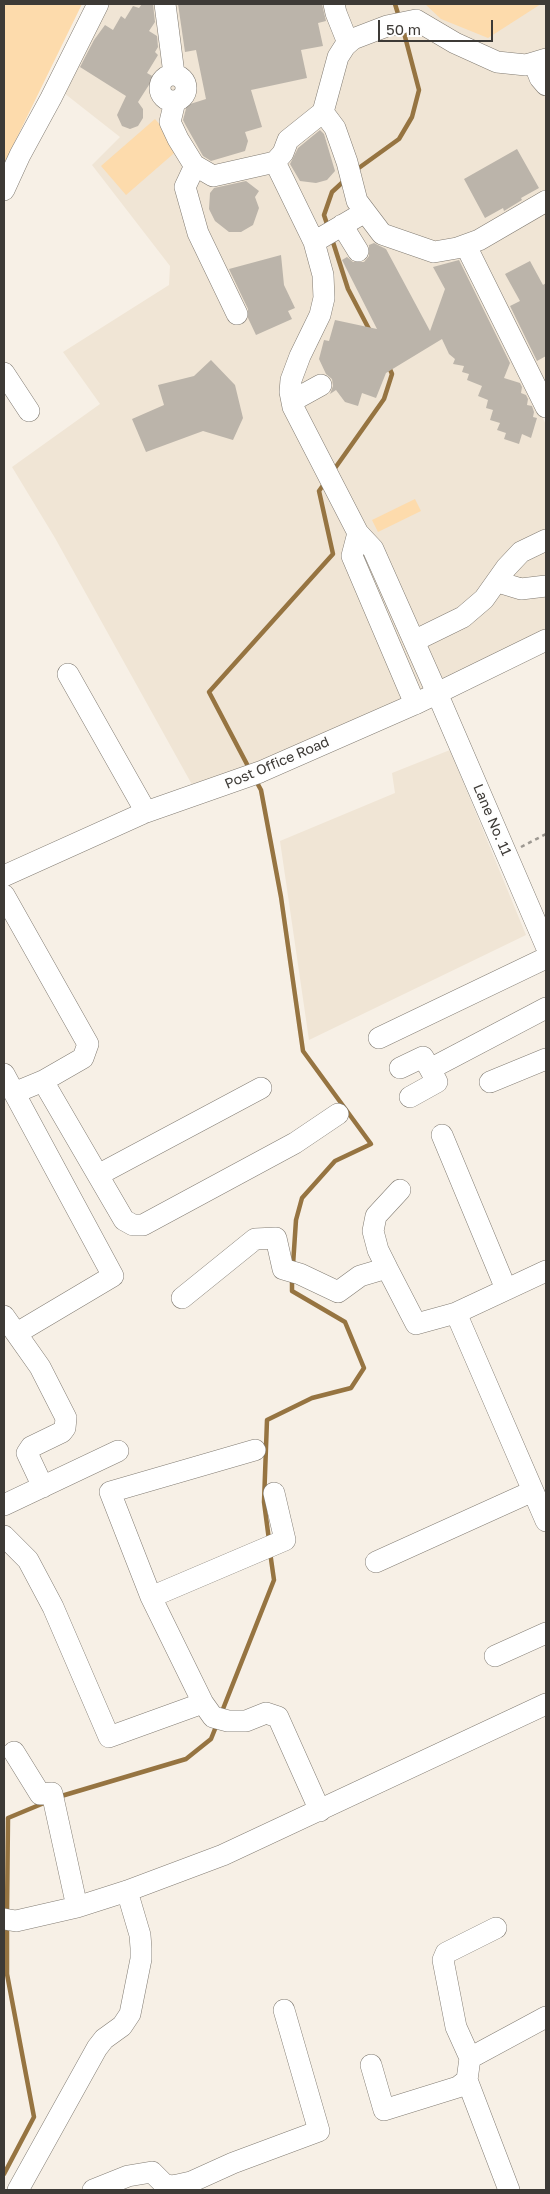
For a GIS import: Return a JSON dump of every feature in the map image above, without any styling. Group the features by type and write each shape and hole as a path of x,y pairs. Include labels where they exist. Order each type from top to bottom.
{"street":[{"path":"4,190 20,155 98,4"},
{"path":"165,4 174,74 166,77 160,84 160,88 163,97 175,101 170,122 178,139 194,165 213,176 276,162 283,154 288,140 324,112 338,57 348,43 353,39 405,18 496,62 526,65 540,61 540,78 546,85"},
{"path":"334,4 348,43"},
{"path":"324,112 335,128 357,201 382,234 434,252 466,246 546,201"},
{"path":"276,162 329,233 358,251"},
{"path":"199,168 192,172 185,186 198,233 237,314"},
{"path":"329,233 365,212"},
{"path":"321,385 292,401 290,392 295,368 320,315 324,298 323,275 329,233"},
{"path":"466,246 546,407"},
{"path":"4,373 28,411"},
{"name":"Lane No. 11","path":"292,401 358,533 373,550 546,946"},
{"path":"358,533 352,556 414,704"},
{"path":"414,641 463,617 484,599 498,582 506,568 521,552 546,540"},
{"path":"498,582 521,589 546,586"},
{"name":"Post Office Road","path":"4,876 146,812 253,775 414,704 546,640"},
{"path":"68,674 146,812"},
{"path":"4,895 88,1044 83,1058 43,1081 14,1093"},
{"path":"379,1038 546,958"},
{"path":"430,1069 546,1008"},
{"path":"400,1068 423,1057 437,1082 410,1097"},
{"path":"490,1082 546,1059"},
{"path":"4,1074 113,1276 9,1325 40,1367 66,1418 65,1428 62,1432 31,1447 27,1453 44,1487"},
{"path":"43,1081 124,1220 133,1225 144,1225 295,1142 338,1114"},
{"path":"98,1175 262,1088"},
{"path":"442,1135 506,1289"},
{"path":"400,1190 376,1216 373,1231 378,1250 416,1324 456,1313 546,1271"},
{"path":"182,1298 255,1239 276,1238 291,1272 338,1292 360,1276 387,1268"},
{"path":"456,1313 546,1521"},
{"path":"215,1714 151,1597 110,1492 255,1450"},
{"path":"4,1505 118,1452"},
{"path":"376,1562 534,1491"},
{"path":"151,1597 285,1540 274,1493"},
{"path":"4,1536 28,1560 53,1607 109,1737 215,1714 246,1720 266,1713 278,1717 320,1811"},
{"path":"495,1656 546,1633"},
{"path":"10,1920 77,1907 127,1891 224,1855 546,1704"},
{"path":"14,1752 40,1794 54,1800 77,1907"},
{"path":"24,2188 97,2048 122,2026 130,2014 141,1959 141,1948 140,1935 127,1891"},
{"path":"496,1928 446,1953 443,1960 456,2027 470,2058 467,2080 509,2190"},
{"path":"93,2190 128,2176 152,2172 165,2185 173,2186 191,2182 233,2163 319,2131 284,2010"},
{"path":"470,2058 546,2017"},
{"path":"371,2065 384,2110 458,2087 467,2080"}],"path":[{"path":"507,855 546,834"}],"shaded area":[{"path":"4,4 82,4 4,164"},
{"path":"105,4 546,4 546,411 541,414 546,425 546,631 397,703 195,790 55,538 12,467 100,404 63,352 169,285 170,266 92,165 120,137 64,93"},
{"path":"425,4 541,4 488,38 441,19"},
{"path":"155,119 180,148 126,195 101,166"},
{"path":"415,499 421,511 378,532 372,520"},
{"path":"450,750 526,935 309,1040 280,841 395,793 392,773"}],"building":[{"path":"142,4 153,4 155,22 149,31 157,36 158,47 155,52 158,55 147,73 154,77 138,102 143,109 143,118 138,126 130,129 122,126 117,115 126,96 80,67 94,40 105,25 113,30 121,16 125,19 133,6 139,8"},
{"path":"178,4 322,4 326,21 318,23 323,46 301,50 307,78 251,90 262,127 245,132 248,141 245,151 211,161 203,156 183,120 187,105 206,99 196,50 185,52"},
{"path":"320,130 324,134 335,171 327,180 316,183 300,181 290,164 298,148"},
{"path":"517,149 539,188 521,198 522,200 504,211 503,208 485,218 464,179"},
{"path":"246,181 259,191 255,197 259,208 253,225 241,232 229,232 215,221 209,209 210,193 214,188"},
{"path":"374,243 386,249 430,331 445,289 433,267 459,260 510,363 504,378 520,383 522,387 521,393 526,395 528,399 527,405 532,406 533,417 537,418 531,438 522,434 519,444 504,439 506,433 497,430 500,423 490,420 493,410 486,408 488,400 478,396 482,386 467,380 469,374 462,372 464,366 453,364 455,359 449,354 442,339 386,373 376,398 362,393 358,406 345,402 336,390 330,394 333,386 332,379 326,374 319,359 324,340 329,341 335,320 377,329 342,260 347,257 353,262 364,262 369,256 369,245"},
{"path":"281,255 284,285 295,308 288,311 292,319 256,335 248,318 248,309 229,269"},
{"path":"530,261 543,285 546,283 546,356 537,361 510,306 520,301 505,274"},
{"path":"211,360 235,385 243,418 233,440 203,431 146,452 132,419 164,405 158,385 194,376"}],"waterway":[{"path":"395,4 399,17"},
{"path":"356,170 399,139 412,117 419,90 403,29"},
{"path":"328,227 324,215 332,192 345,180"},
{"path":"332,239 348,289 370,331"},
{"path":"333,471 384,399 392,374 389,367"},
{"path":"250,770 209,692 333,554 319,491 324,484"},
{"path":"255,779 261,790 281,897 303,1051 371,1144 335,1161 302,1198 296,1220 293,1265"},
{"path":"269,1540 264,1502 267,1420 312,1398 351,1388 364,1368 345,1322 292,1291 292,1278"},
{"path":"221,1714 274,1580 270,1552"},
{"path":"58,1797 186,1759 211,1739 217,1724"},
{"path":"7,1914 8,1818 44,1803"},
{"path":"4,2174 34,2117 7,1974 7,1926"}]}
